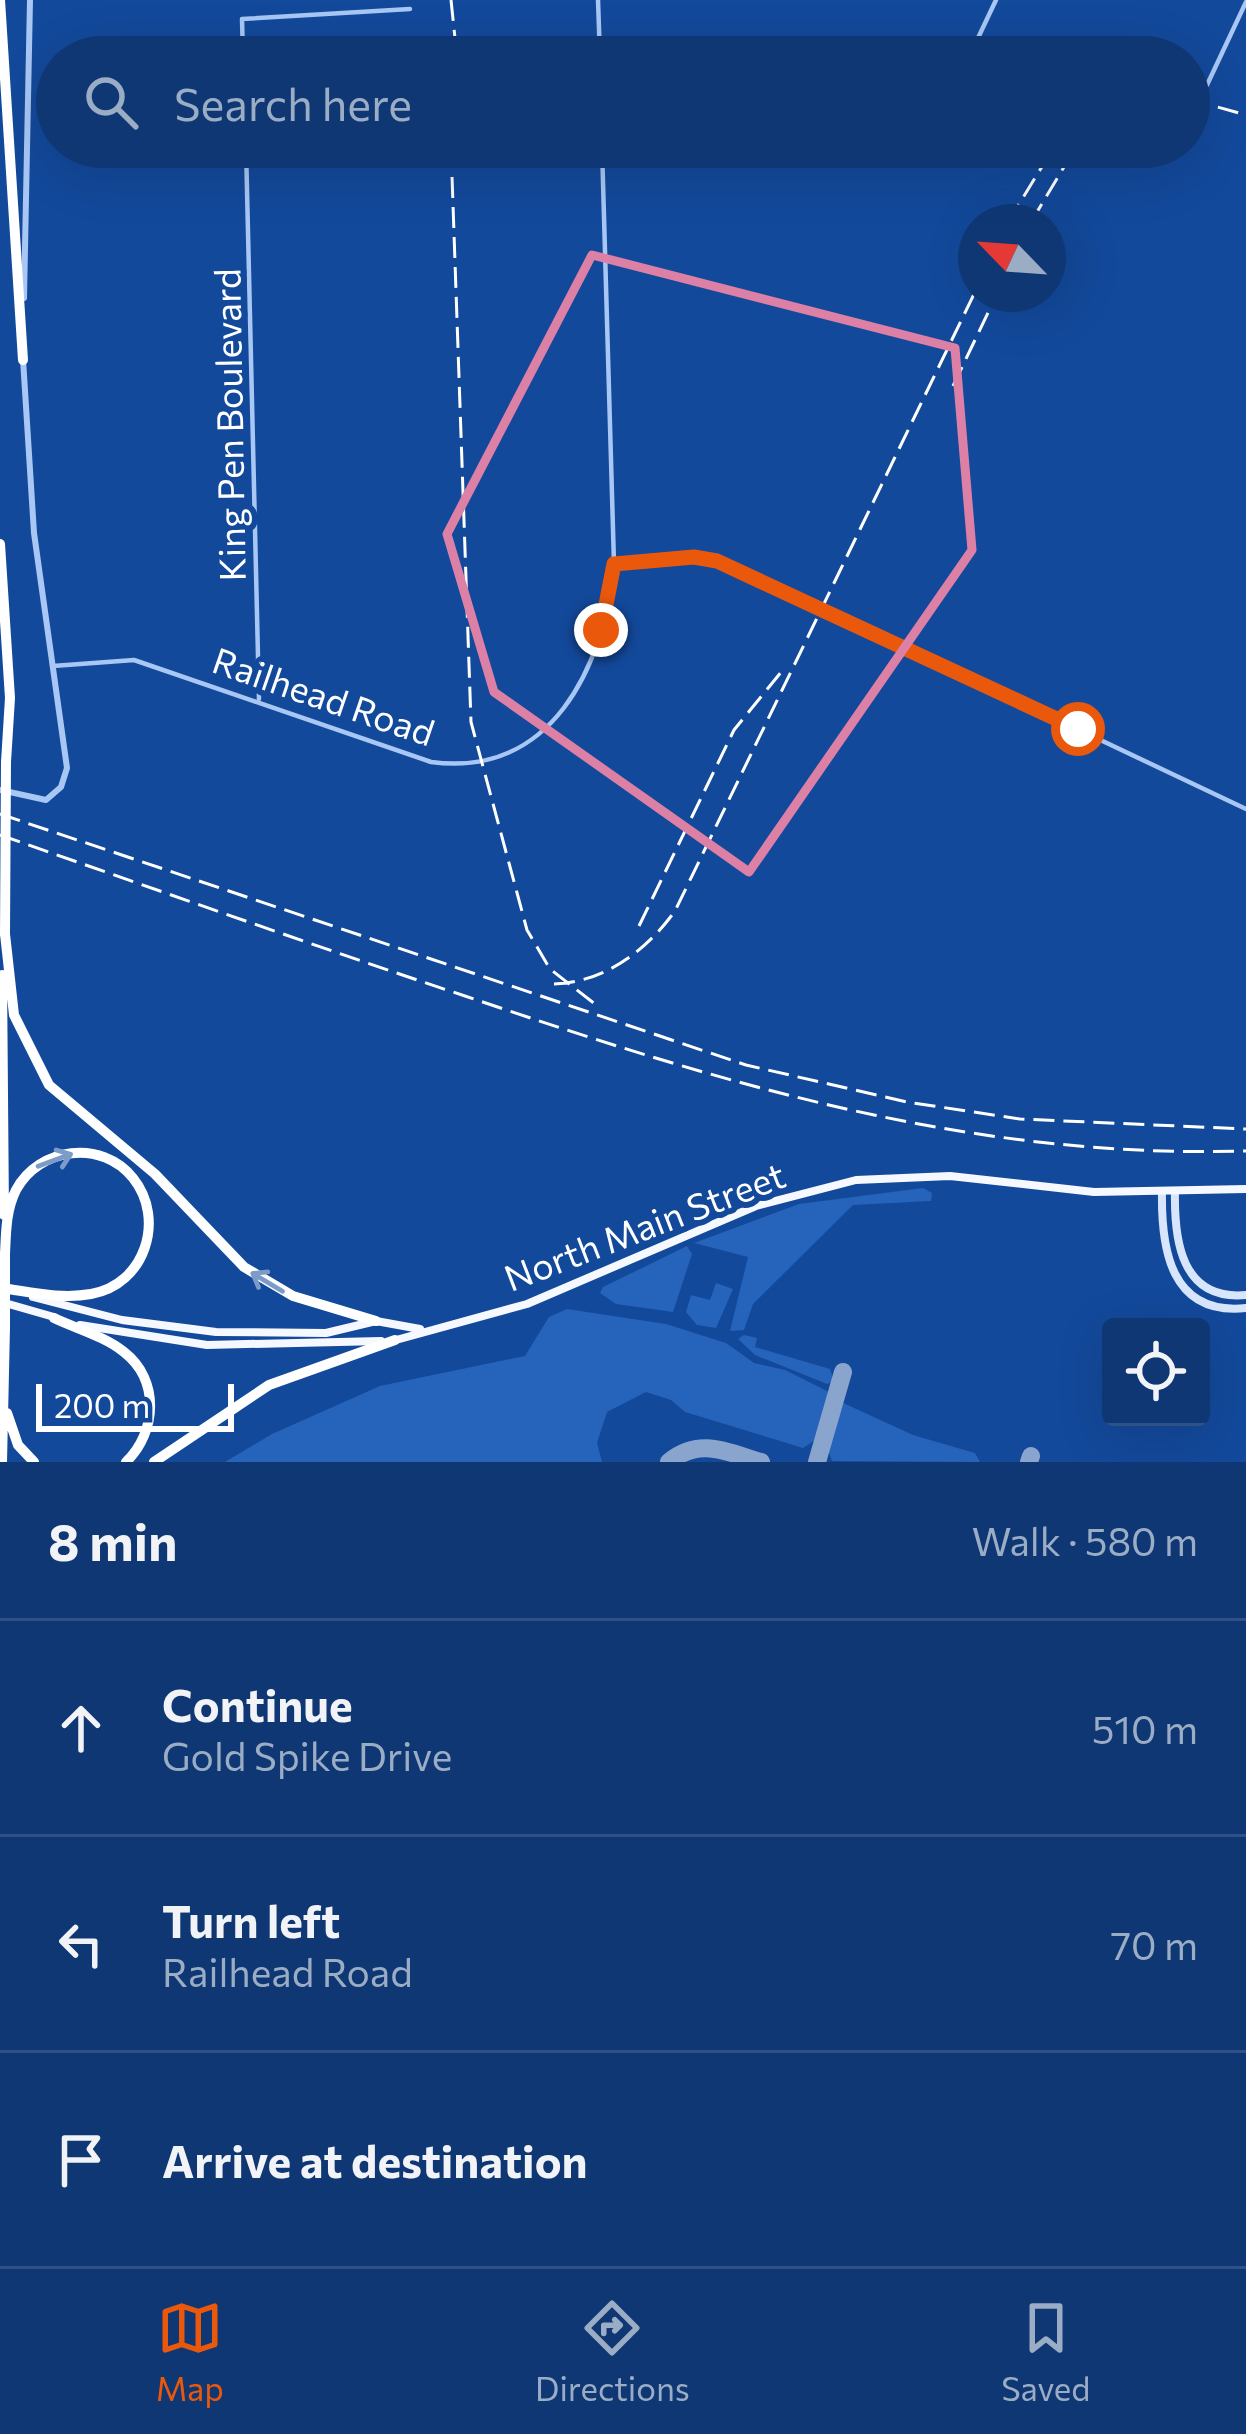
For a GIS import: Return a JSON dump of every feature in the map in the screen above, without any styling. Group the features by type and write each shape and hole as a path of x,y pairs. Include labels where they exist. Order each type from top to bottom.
{"highway":[{"path":"0,0 23,360"},
{"path":"0,544 10,698 2,1462"},
{"path":"8,1014 50,1085 155,1174 244,1267 293,1296 376,1321"},
{"path":"4,1287 88,1295 120,1282 138,1264 148,1238 142,1193 114,1162 88,1153 52,1157 32,1170 16,1191 5,1254"},
{"path":"54,1318 121,1350 141,1372 149,1396 149,1424 125,1462"},
{"path":"154,1462 268,1385 395,1340"},
{"path":"2,1362 8,1420 18,1445 34,1462"}],"main road":[{"name":"North Main Street","path":"0,1301 54,1318 207,1345 265,1348 395,1340 421,1329 527,1304 755,1206 856,1180 950,1176 1094,1192 1246,1189"},
{"path":"1162,1191 1162,1246 1170,1268 1207,1303 1246,1308"},
{"path":"1175,1191 1175,1244 1181,1262 1212,1291 1246,1295"},
{"name":"North Main Street","path":"4,1287 122,1320 216,1332 326,1334 376,1321 421,1329"}],"street":[{"path":"0,790 46,800 65,779 34,533 23,360 29,0"},
{"path":"598,0 599,36"},
{"path":"979,36 996,0"},
{"path":"1210,79 1246,2"},
{"path":"242,36 242,19 254,16 410,10"},
{"name":"King Pen Boulevard","path":"246,168 259,701"},
{"name":"Railhead Road","path":"53,666 134,660 431,762 482,765 525,748 563,711 604,625 614,564 603,168"},
{"path":"614,564 694,557 742,570 1246,809"}],"highlighted area":[{"path":"592,255 955,348 972,550 749,872 494,692 447,534"}],"shaded area":[{"path":"923,1188 932,1193 931,1201 853,1205 753,1304 744,1330 730,1331 748,1257 694,1243 799,1204"},
{"path":"687,1246 692,1254 673,1312 616,1304 600,1293 603,1287"},
{"path":"716,1283 733,1289 716,1328 697,1325 686,1312 691,1295 710,1300"},
{"path":"567,1309 666,1324 726,1343 754,1363 785,1370 831,1393 817,1439 803,1448 685,1412 671,1400 646,1392 607,1412 597,1443 602,1462 225,1462 272,1434 380,1386 525,1356 549,1317"},
{"path":"744,1335 757,1338 755,1347 830,1369 834,1381 827,1384 755,1355 738,1339"},
{"path":"839,1401 913,1435 975,1453 980,1462 832,1461 826,1444"}],"taxiway":[{"path":"817,1462 843,1372"},
{"path":"669,1462 702,1448 761,1462"},
{"path":"1029,1462 1031,1456"}],"railway":[{"path":"451,0 455,36"},
{"path":"1210,105 1246,115"},
{"path":"452,168 471,722 527,930 550,969 600,1008"},
{"path":"1019,204 1041,168"},
{"path":"1042,204 1063,168"},
{"path":"554,984 590,977 623,962 675,911 965,312"},
{"path":"953,386 988,312"},
{"path":"639,926 734,730 782,671"},
{"path":"0,814 746,1065 907,1102 1020,1119 1246,1129"},
{"path":"0,835 348,957 753,1086 945,1129 1044,1143 1246,1151"}],"route":[{"path":"601,630 611,600 614,564 694,557 717,561 1078,729"}]}
